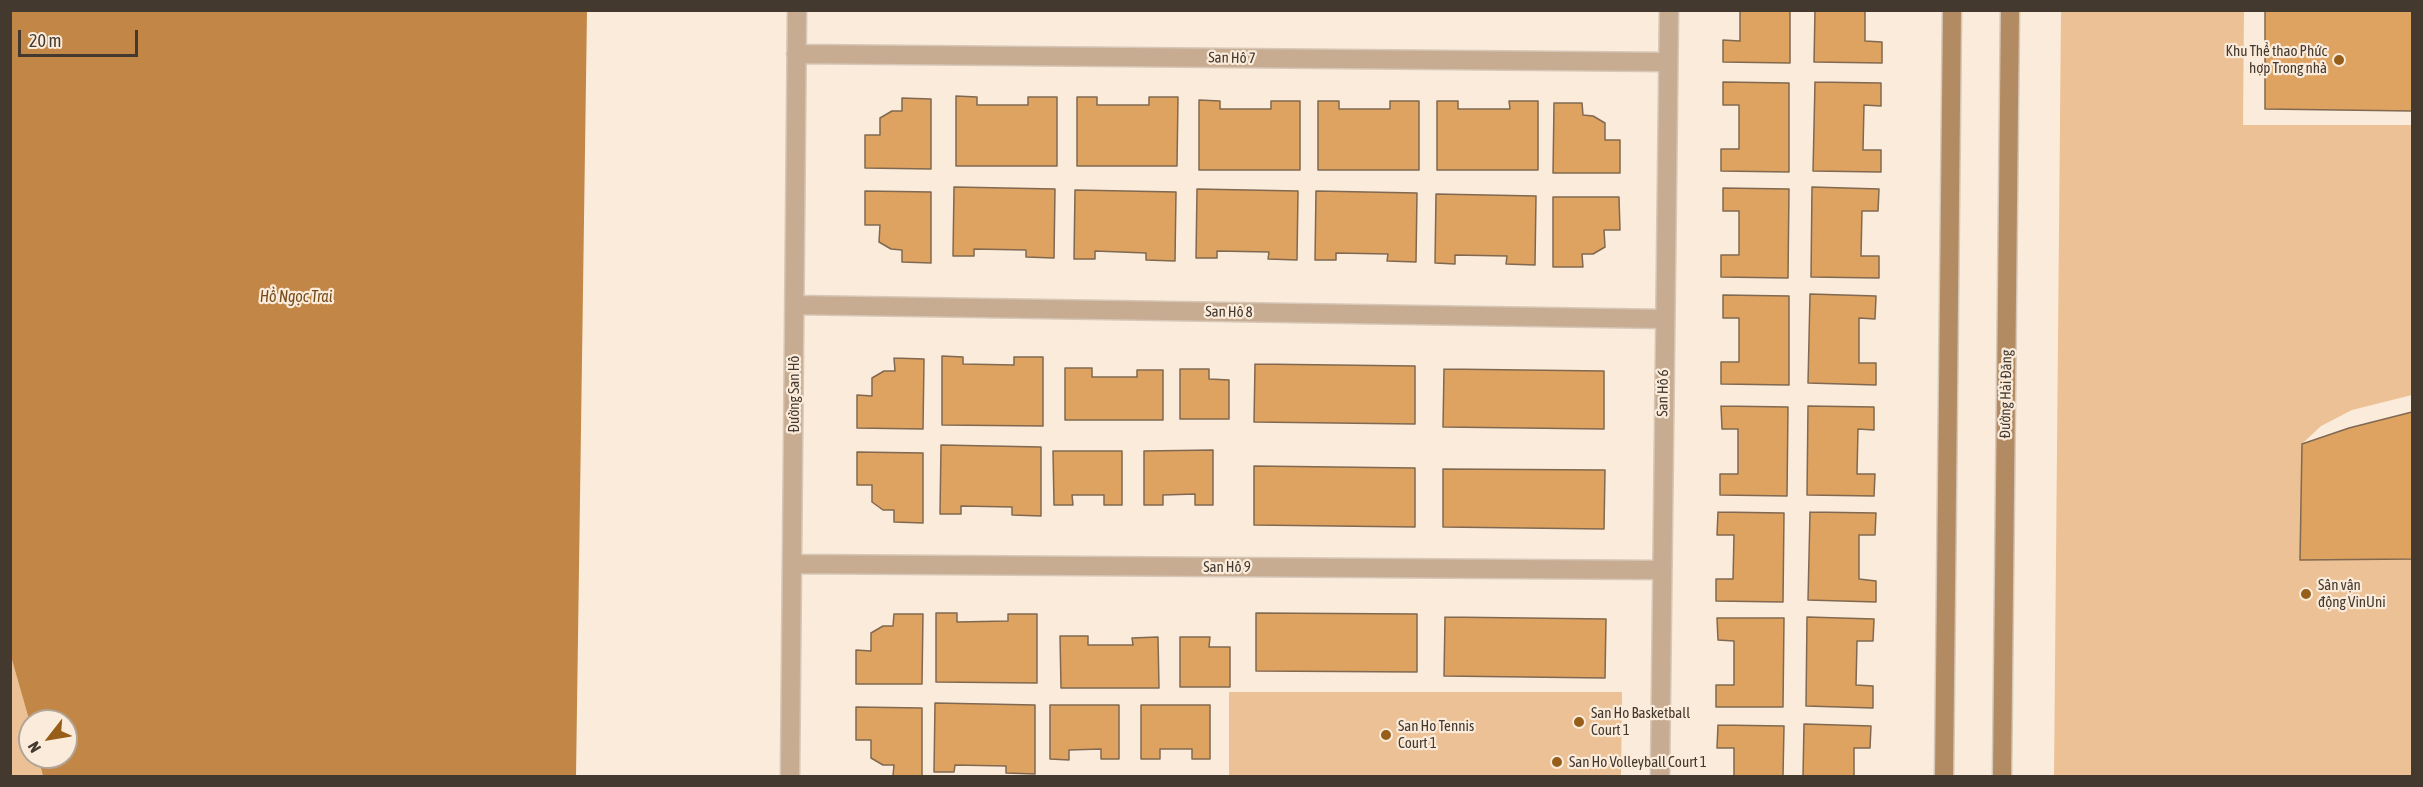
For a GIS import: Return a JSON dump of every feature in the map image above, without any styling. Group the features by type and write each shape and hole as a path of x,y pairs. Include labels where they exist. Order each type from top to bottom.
{"street":[{"name":"Đường San Hô","path":"790,777 797,10"},
{"name":"San Hô 6","path":"1660,777 1660,570 1669,10"},
{"path":"1944,777 1952,10"},
{"name":"Đường Hải Đăng","path":"2002,777 2010,10"},
{"name":"San Hô 7","path":"796,54 1668,62"},
{"name":"San Hô 8","path":"795,305 1664,319"},
{"name":"San Hô 9","path":"793,564 1660,570"}],"shaded area":[{"path":"2061,11 2244,11 2243,125 2412,125 2412,395 2352,410 2321,426 2303,443 2412,412 2412,776 2054,776"},
{"path":"10,653 26,709 18,709 18,769 41,769 43,776 11,776"},
{"path":"1229,692 1622,692 1621,776 1229,776"}],"water":[{"name":"Hồ Ngọc Trai","path":"10,11 587,11 576,776 43,776 41,769 78,769 78,709 26,709 10,653"}],"building":[{"path":"1740,10 1790,10 1790,63 1723,62 1723,40 1740,41"},
{"path":"1815,10 1865,10 1865,41 1882,42 1882,63 1814,62"},
{"name":"Khu Thể thao Phức hợp Trong nhà","path":"2265,10 2412,10 2412,111 2265,109"},
{"path":"1723,82 1789,83 1789,172 1721,171 1721,149 1739,149 1739,105 1723,105"},
{"path":"1815,82 1881,83 1881,106 1864,105 1863,150 1881,150 1881,172 1813,171"},
{"path":"956,96 977,97 977,105 1028,105 1028,97 1057,97 1057,166 956,166"},
{"path":"1077,97 1097,97 1097,105 1149,105 1149,97 1178,97 1177,166 1077,166"},
{"path":"902,98 931,99 931,169 865,168 865,135 880,135 880,118 892,111 902,111"},
{"path":"1199,100 1220,101 1220,109 1271,109 1271,101 1300,101 1300,170 1199,170"},
{"path":"1318,101 1339,101 1339,109 1390,109 1390,101 1419,101 1419,170 1318,170"},
{"path":"1437,101 1458,101 1458,109 1510,109 1509,101 1538,101 1538,170 1437,170"},
{"path":"1554,103 1582,103 1583,115 1593,116 1605,123 1605,140 1620,140 1620,173 1553,173"},
{"path":"954,187 1055,189 1054,258 1026,257 1026,250 974,249 974,256 953,256"},
{"path":"1812,187 1879,189 1878,211 1862,211 1861,256 1879,256 1879,278 1811,277"},
{"path":"1723,188 1789,189 1788,278 1721,277 1721,255 1739,255 1739,211 1723,211"},
{"path":"1197,189 1298,191 1297,260 1268,259 1269,252 1217,251 1217,258 1196,258"},
{"path":"1075,190 1176,192 1175,261 1146,260 1146,253 1095,251 1095,259 1074,259"},
{"path":"865,191 931,192 931,263 902,262 902,250 891,249 879,242 880,225 865,225"},
{"path":"1316,191 1417,193 1416,262 1387,261 1388,254 1336,253 1336,260 1315,260"},
{"path":"1436,194 1536,196 1535,265 1506,264 1507,256 1455,255 1455,264 1435,263"},
{"path":"1553,197 1619,197 1620,230 1604,230 1605,247 1593,254 1582,254 1583,267 1553,267"},
{"path":"1810,294 1876,296 1875,319 1859,318 1859,363 1876,363 1876,385 1808,383"},
{"path":"1723,295 1789,296 1789,385 1721,384 1721,362 1739,362 1739,318 1723,318"},
{"path":"942,356 963,357 963,364 1014,365 1014,357 1043,357 1043,426 942,425"},
{"path":"894,358 924,359 923,429 857,428 857,395 872,396 872,378 884,371 895,371"},
{"path":"1255,364 1415,366 1415,424 1254,422"},
{"path":"1065,368 1092,368 1092,377 1137,377 1137,370 1163,370 1163,420 1065,420"},
{"path":"1180,369 1209,369 1209,379 1229,380 1229,419 1180,419"},
{"path":"1444,369 1604,371 1604,429 1443,427"},
{"path":"1721,406 1788,407 1787,496 1720,495 1720,474 1738,474 1738,429 1722,429"},
{"path":"1808,406 1874,407 1874,430 1858,429 1857,474 1875,474 1874,496 1807,495"},
{"path":"2412,412 2412,559 2300,560 2302,444 2349,428"},
{"path":"941,445 1041,447 1041,516 1012,515 1012,507 961,506 961,514 940,514"},
{"path":"1213,450 1213,505 1195,505 1195,494 1163,495 1163,505 1144,505 1144,451"},
{"path":"1053,451 1122,451 1122,505 1104,505 1104,495 1072,495 1073,505 1054,505"},
{"path":"857,452 923,453 923,523 894,522 894,510 883,510 872,502 872,485 857,485"},
{"path":"1254,466 1415,468 1415,527 1254,525"},
{"path":"1443,469 1605,470 1604,529 1443,527"},
{"path":"1718,512 1784,513 1783,602 1716,601 1716,579 1733,579 1734,535 1717,535"},
{"path":"1810,512 1876,513 1875,535 1859,535 1859,579 1876,581 1876,602 1808,600"},
{"path":"936,613 957,613 957,622 1008,621 1008,614 1037,614 1037,683 936,682"},
{"path":"1256,613 1417,614 1417,672 1256,671"},
{"path":"894,614 923,614 922,684 856,684 856,650 871,651 871,633 883,626 893,626"},
{"path":"1445,617 1606,619 1605,678 1444,676"},
{"path":"1807,617 1874,619 1873,641 1857,641 1856,685 1873,686 1873,708 1806,706"},
{"path":"1717,618 1784,618 1783,707 1716,707 1716,685 1734,685 1734,641 1718,640"},
{"path":"1060,636 1088,636 1088,645 1133,645 1132,638 1158,637 1159,688 1061,688"},
{"path":"1180,637 1210,637 1209,647 1230,647 1230,687 1180,687"},
{"path":"935,703 1035,705 1035,774 1006,773 1006,766 955,765 954,772 934,772"},
{"path":"1050,705 1119,705 1119,759 1101,759 1101,749 1069,750 1069,760 1050,759"},
{"path":"1141,705 1210,705 1210,759 1192,759 1192,749 1160,749 1160,759 1141,759"},
{"path":"856,707 922,708 922,776 893,776 894,765 883,765 871,758 871,740 856,740"},
{"path":"1804,724 1871,726 1870,748 1854,748 1854,776 1803,776"},
{"path":"1718,725 1784,726 1783,776 1734,776 1734,748 1717,748"}],"place":[{"name":"Khu Thể thao Phức hợp Trong nhà","path":"2339,60"},
{"name":"Sân vận động VinUni","path":"2306,594"},
{"name":"San Ho Basketball Court 1","path":"1579,722"},
{"name":"San Ho Tennis Court 1","path":"1386,735"},
{"name":"San Ho Volleyball Court 1","path":"1557,762"}]}
